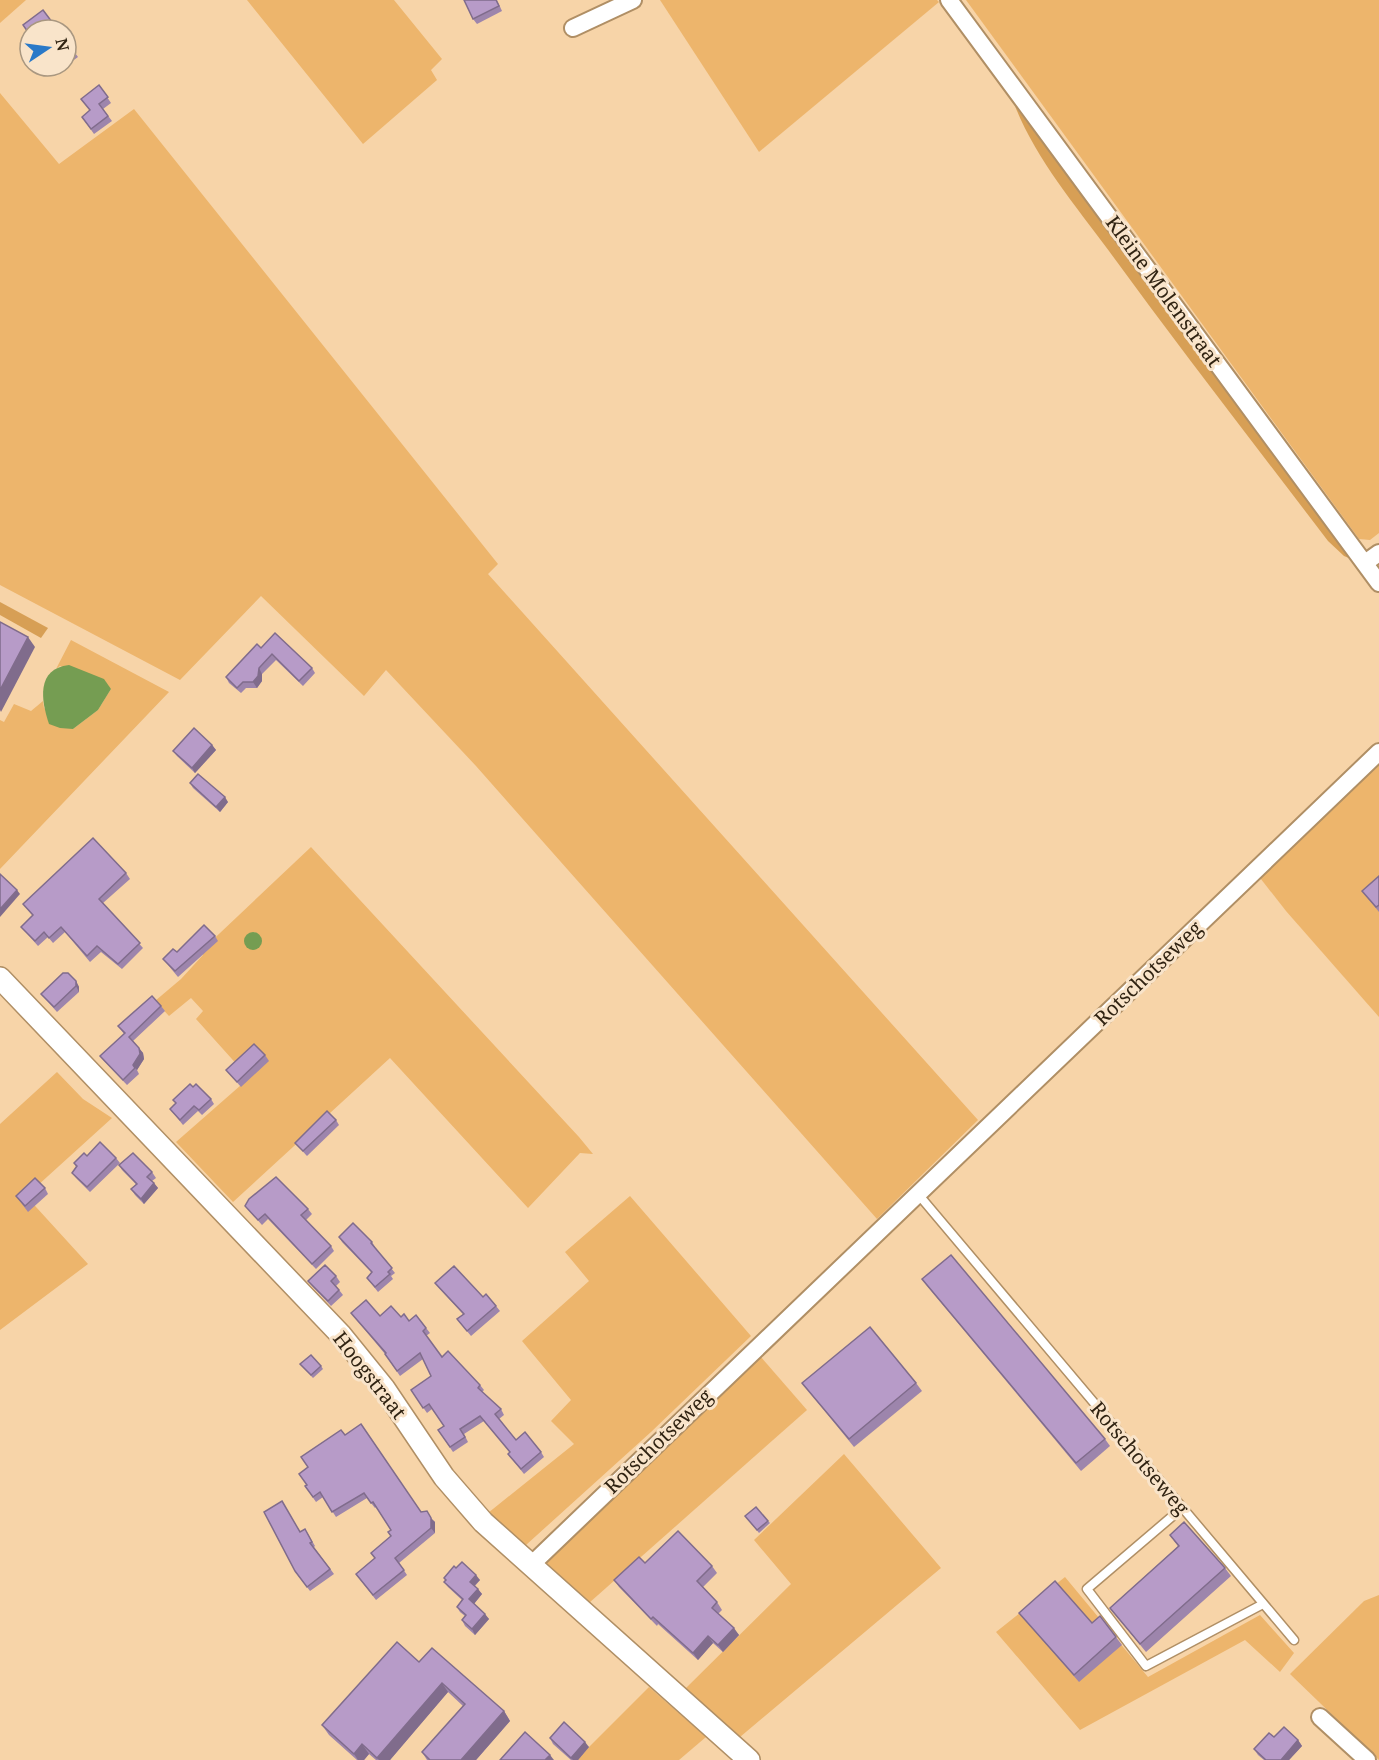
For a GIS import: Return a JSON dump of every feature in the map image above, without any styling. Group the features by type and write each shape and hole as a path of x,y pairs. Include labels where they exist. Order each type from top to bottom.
{"street":[{"path":"573,27 633,0"},
{"name":"Kleine Molenstraat","path":"949,0 1379,583"},
{"path":"1365,563 1379,553"},
{"name":"Rotschotseweg","path":"531,1565 1379,752"},
{"name":"Hoogstraat","path":"0,978 348,1343 384,1388 459,1495 495,1533 749,1760"},
{"path":"1320,1717 1367,1760"}],"lane":[{"name":"Rotschotseweg","path":"918,1194 1294,1640"},
{"path":"1182,1508 1087,1589 1146,1666 1263,1604"}],"shaded area":[{"path":"0,0 26,0 0,23"},
{"path":"247,0 394,0 442,59 431,70 437,80 363,144"},
{"path":"660,0 937,0 939,2 759,152"},
{"path":"966,0 1379,0 1379,533 1370,540 1359,539"},
{"path":"0,93 59,164 134,109 498,564 488,574 978,1120 877,1219 476,766 386,670 364,696 261,596 180,680 0,585"},
{"path":"1015,106 1356,561 1344,556 1328,541 1163,324 1057,181 1034,145"},
{"path":"0,602 48,628 41,638 0,615"},
{"path":"71,640 169,692 0,869 0,720 4,722 14,704 31,711 43,701 44,708 73,729 98,710 111,689 60,666 56,669"},
{"path":"69,665 104,679 111,689 98,710 73,729 49,724 43,696 46,679 51,673"},
{"path":"1379,762 1379,1017 1286,911 1257,874"},
{"path":"311,847 593,1154 580,1153 528,1208 390,1058 233,1202 176,1142 249,1078 196,1019 203,1011 191,998 169,1016 155,1001 181,979 203,955 202,950","holes":["254,932 258,934 259,948 250,949 247,935"]},
{"path":"253,932 259,935 262,941 259,947 253,950 247,947 244,941 247,935"},
{"path":"57,1072 83,1099 112,1118 26,1196 88,1264 0,1330 0,1124"},
{"path":"630,1196 751,1336 651,1432 526,1545 512,1537 488,1513 574,1444 551,1421 571,1400 522,1341 589,1281 565,1252"},
{"path":"760,1356 807,1410 589,1603 548,1569 546,1560"},
{"path":"844,1454 941,1568 740,1737 686,1688 791,1584 754,1540"},
{"path":"1065,1577 1148,1677 1260,1615 1294,1653 1280,1672 1245,1640 1080,1730 996,1632"},
{"path":"1379,1595 1379,1760 1290,1674 1364,1601"},
{"path":"649,1687 706,1737 679,1760 576,1760"}],"building":[{"path":"464,0 496,0 499,6 473,19"},
{"path":"43,10 49,18 32,18"},
{"path":"99,85 108,97 99,104 108,116 91,129 82,117 90,110 81,99"},
{"path":"0,622 28,637 0,690"},
{"path":"275,633 312,668 299,681 272,654 259,668 258,676 253,682 243,682 237,688 226,677 257,644 261,648"},
{"path":"194,728 212,745 192,768 173,751"},
{"path":"198,774 225,797 216,807 190,783"},
{"path":"93,838 126,873 99,899 140,943 118,964 97,946 87,956 61,927 49,938 44,932 35,941 21,927 33,915 23,904"},
{"path":"0,874 17,890 0,909"},
{"path":"1379,876 1379,905 1376,907 1362,891"},
{"path":"204,925 215,936 175,971 163,959 173,949 177,952"},
{"path":"63,973 68,973 76,981 76,986 54,1007 41,994"},
{"path":"152,996 161,1006 129,1037 139,1048 140,1054 133,1065 135,1068 123,1080 100,1056 125,1033 118,1026"},
{"path":"254,1044 265,1055 237,1082 226,1070"},
{"path":"190,1084 193,1087 196,1084 211,1099 199,1110 194,1106 180,1120 170,1109 176,1103 173,1100"},
{"path":"327,1111 336,1120 303,1151 295,1143"},
{"path":"100,1142 116,1158 87,1187 72,1173 77,1166 74,1163 84,1153 87,1156"},
{"path":"133,1153 152,1172 147,1177 154,1183 141,1199 131,1189 137,1184 119,1165"},
{"path":"276,1177 308,1209 301,1215 331,1246 312,1264 265,1214 258,1220 245,1206 249,1199"},
{"path":"35,1178 45,1188 25,1206 16,1196"},
{"path":"353,1223 372,1242 392,1268 388,1272 390,1274 375,1287 367,1278 372,1272 339,1237"},
{"path":"951,1255 1105,1439 1076,1463 922,1279"},
{"path":"325,1265 336,1276 331,1281 339,1290 328,1301 308,1281"},
{"path":"454,1266 483,1297 486,1294 496,1306 467,1331 457,1319 464,1314 435,1283"},
{"path":"366,1300 380,1316 391,1306 401,1317 404,1314 409,1321 416,1315 426,1328 423,1331 442,1357 448,1351 480,1385 478,1388 501,1409 495,1414 516,1440 525,1432 541,1452 521,1469 480,1416 460,1429 465,1437 450,1447 438,1430 444,1426 429,1404 423,1408 411,1390 431,1376 420,1353 397,1371 386,1353 351,1313"},
{"path":"870,1327 916,1383 849,1439 802,1383"},
{"path":"311,1355 321,1366 311,1375 300,1364"},
{"path":"361,1424 421,1512 427,1511 431,1518 431,1528 395,1558 404,1570 373,1595 356,1574 375,1558 371,1553 391,1536 388,1532 391,1530 373,1502 371,1503 364,1493 332,1512 320,1492 313,1497 299,1474 308,1467 301,1457 341,1430 345,1435"},
{"path":"282,1501 300,1532 305,1529 312,1542 310,1543 330,1569 307,1587 295,1571 264,1512"},
{"path":"756,1507 768,1521 757,1530 745,1516"},
{"path":"1184,1522 1225,1568 1140,1644 1110,1608 1179,1546 1170,1535"},
{"path":"678,1531 712,1566 697,1581 717,1602 712,1608 734,1628 718,1645 708,1636 693,1653 653,1617 651,1619 614,1580 639,1557 645,1563"},
{"path":"462,1562 476,1575 470,1582 478,1589 469,1599 485,1614 472,1629 462,1620 466,1615 457,1607 463,1599 444,1582 446,1580 444,1578 454,1566 456,1568"},
{"path":"1055,1581 1092,1623 1100,1616 1116,1637 1074,1675 1019,1613"},
{"path":"397,1642 419,1662 432,1648 504,1711 461,1760 430,1760 422,1752 465,1704 442,1683 377,1758 362,1744 354,1754 322,1725"},
{"path":"564,1722 585,1742 571,1758 550,1738"},
{"path":"1284,1727 1298,1740 1281,1760 1266,1760 1254,1749 1269,1733 1274,1737"},
{"path":"525,1732 550,1755 545,1760 500,1760"}]}
